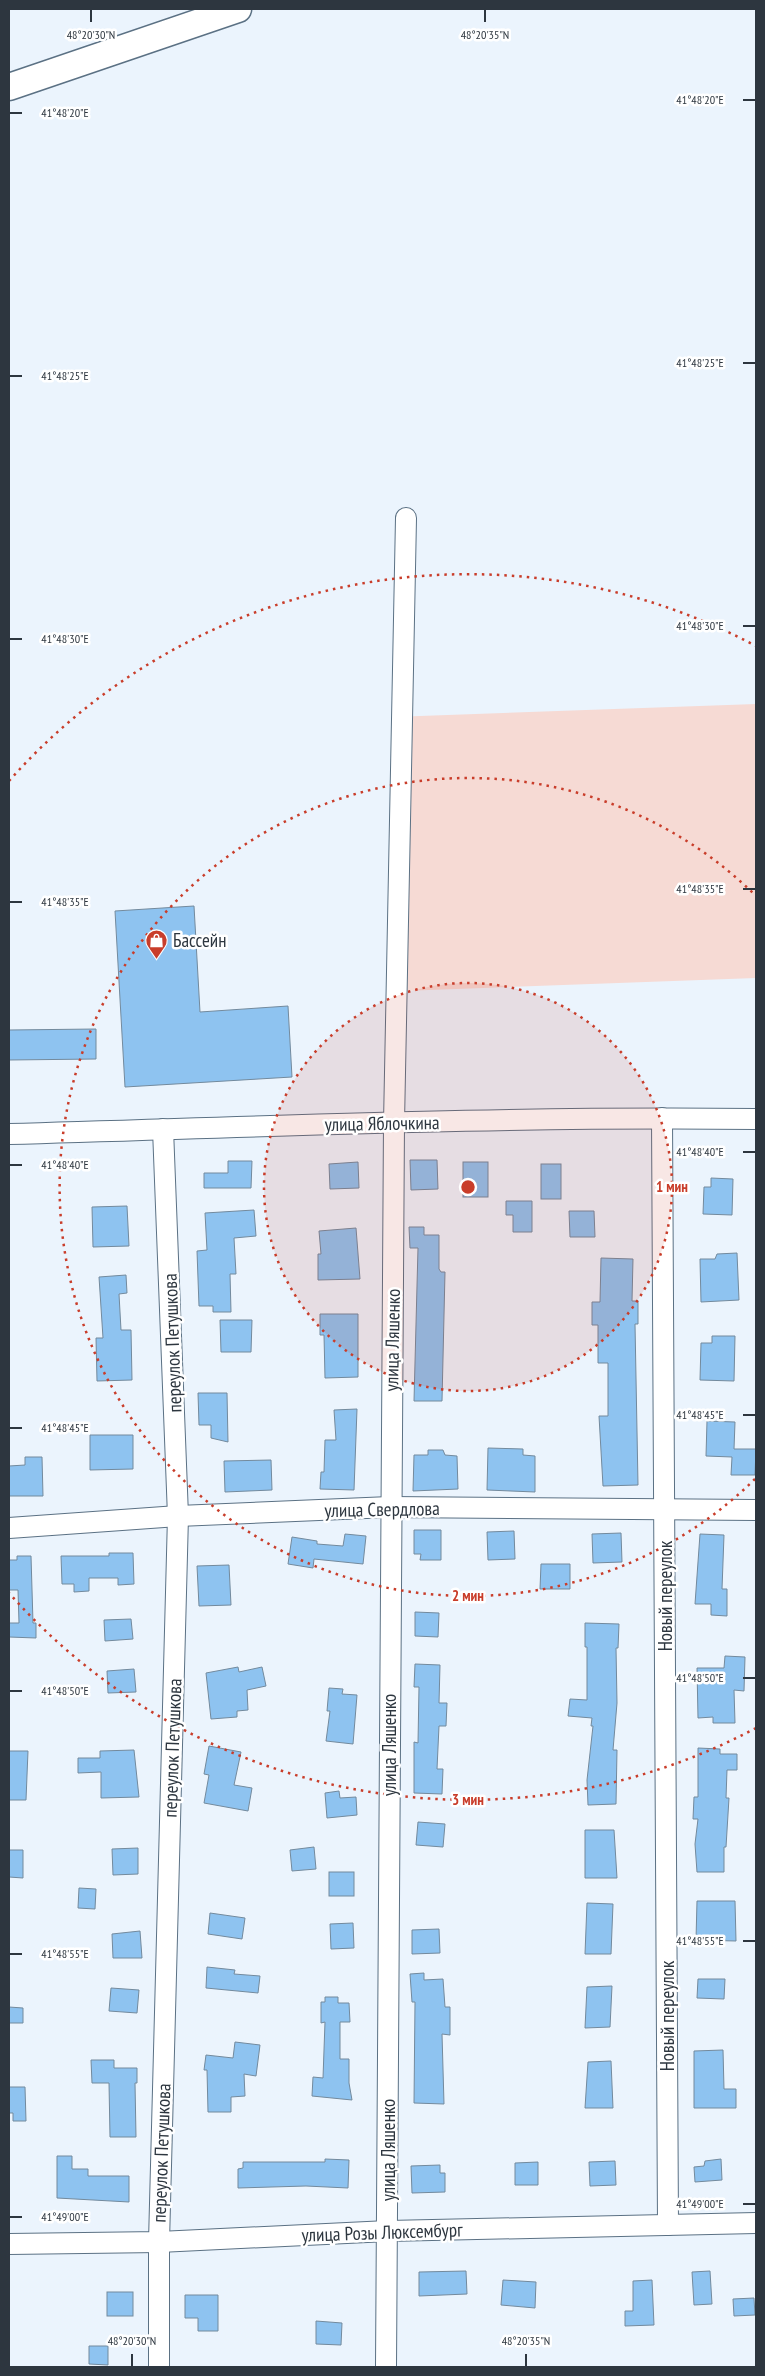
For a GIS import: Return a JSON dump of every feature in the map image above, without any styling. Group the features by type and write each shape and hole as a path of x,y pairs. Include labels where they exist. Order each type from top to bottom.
{"main road":[{"path":"13,88 238,9"}],"street":[{"name":"улица Ляшенко","path":"386,2367 390,1507 394,1123 406,518"},
{"name":"улица Яблочкина","path":"9,1134 394,1123 662,1118 756,1119"},
{"name":"Новый переулок","path":"662,1118 668,2225"},
{"name":"переулок Петушкова","path":"159,2367 159,2242 178,1516 164,1130"},
{"name":"улица Свердлова","path":"9,1528 178,1516 390,1507 756,1510"},
{"name":"улица Розы Люксембург","path":"9,2244 159,2242 388,2231 756,2223"}],"shaded area":[{"path":"756,704 756,978 402,991 392,717"}],"building":[{"name":"Бассейн","path":"194,906 200,1012 288,1006 292,1077 125,1087 115,911"},
{"path":"96,1029 96,1059 9,1060 9,1030"},
{"path":"410,1160 437,1160 438,1189 411,1190"},
{"path":"228,1161 252,1161 251,1188 204,1188 204,1173 228,1173"},
{"path":"358,1162 359,1188 330,1189 329,1164"},
{"path":"463,1162 488,1162 488,1197 463,1197"},
{"path":"541,1164 561,1164 561,1199 541,1199"},
{"path":"711,1178 733,1179 732,1215 703,1214 704,1187 711,1187"},
{"path":"506,1201 532,1201 532,1232 513,1232 513,1215 506,1215"},
{"path":"127,1206 129,1246 93,1247 92,1207"},
{"path":"254,1210 256,1236 234,1238 236,1274 230,1274 231,1312 213,1312 213,1306 199,1306 197,1251 207,1250 205,1213"},
{"path":"569,1211 594,1211 595,1237 570,1237"},
{"path":"409,1227 424,1227 424,1235 439,1235 439,1269 441,1272 445,1272 442,1401 414,1401 418,1248 410,1248"},
{"path":"356,1228 360,1279 318,1280 318,1254 321,1254 319,1231"},
{"path":"737,1253 739,1300 701,1302 700,1259 715,1259 717,1254"},
{"path":"601,1258 633,1259 632,1301 638,1301 638,1324 635,1324 638,1485 603,1486 599,1416 608,1416 608,1363 598,1363 598,1325 592,1325 592,1302 600,1302"},
{"path":"126,1275 127,1293 119,1294 121,1330 131,1330 132,1380 97,1381 96,1338 103,1338 99,1277"},
{"path":"320,1314 358,1314 358,1377 325,1378 324,1335 320,1335"},
{"path":"220,1320 252,1320 251,1352 221,1352"},
{"path":"712,1336 735,1336 734,1381 700,1380 701,1343 712,1343"},
{"path":"198,1393 227,1393 228,1442 211,1438 211,1425 199,1425"},
{"path":"357,1409 354,1490 320,1489 321,1472 324,1472 325,1440 336,1440 334,1410"},
{"path":"707,1421 735,1422 734,1449 756,1449 755,1475 731,1475 732,1457 706,1456"},
{"path":"90,1435 133,1435 133,1469 90,1470"},
{"path":"488,1448 523,1449 523,1455 535,1456 535,1492 487,1490"},
{"path":"428,1450 443,1450 445,1455 457,1456 458,1489 413,1491 414,1455 428,1455"},
{"path":"25,1457 42,1457 43,1496 9,1496 9,1466 25,1465"},
{"path":"271,1460 272,1490 225,1492 224,1461"},
{"path":"414,1530 441,1530 441,1560 420,1560 421,1554 414,1554"},
{"path":"514,1531 515,1559 488,1560 487,1532"},
{"path":"621,1533 622,1562 593,1563 592,1534"},
{"path":"345,1534 366,1536 363,1564 314,1559 313,1568 288,1564 292,1537 317,1541 317,1544 343,1546"},
{"path":"700,1534 724,1535 722,1589 727,1589 727,1616 711,1615 711,1604 695,1604"},
{"path":"109,1553 133,1553 134,1584 118,1585 118,1578 89,1578 89,1591 74,1592 74,1584 62,1584 61,1556 109,1556"},
{"path":"17,1556 31,1556 33,1623 36,1623 36,1638 9,1637 9,1623 19,1623 18,1590 9,1590 9,1560 17,1560"},
{"path":"541,1564 570,1564 570,1589 540,1589"},
{"path":"229,1565 231,1605 199,1606 197,1566"},
{"path":"415,1612 439,1613 438,1637 415,1636"},
{"path":"131,1619 133,1639 105,1641 104,1620"},
{"path":"585,1623 619,1624 618,1648 616,1648 617,1703 613,1750 617,1750 616,1804 588,1805 587,1780 593,1726 591,1726 592,1718 568,1716 570,1699 587,1700"},
{"path":"725,1656 745,1657 744,1691 734,1690 735,1723 713,1723 713,1717 698,1718 697,1668 724,1668"},
{"path":"415,1664 440,1665 439,1703 447,1703 446,1726 439,1726 437,1769 443,1769 442,1794 414,1793 414,1742 418,1743 419,1687 414,1687"},
{"path":"238,1667 239,1672 262,1667 266,1686 247,1690 248,1710 237,1711 237,1717 211,1719 206,1673"},
{"path":"134,1669 136,1692 108,1693 107,1671"},
{"path":"329,1688 343,1689 342,1694 357,1695 353,1744 326,1741 330,1711 327,1711"},
{"path":"209,1746 241,1752 234,1785 252,1788 248,1811 204,1803 209,1775 204,1774"},
{"path":"698,1748 720,1749 720,1754 737,1754 737,1770 727,1770 726,1798 729,1798 726,1847 724,1847 724,1872 697,1872 695,1844 698,1819 693,1819 694,1797 698,1797"},
{"path":"134,1750 139,1797 101,1798 101,1772 78,1773 78,1758 100,1758 100,1751"},
{"path":"9,1751 28,1751 26,1800 9,1800"},
{"path":"339,1791 340,1798 356,1797 357,1815 327,1818 325,1793"},
{"path":"418,1822 445,1824 443,1847 416,1845"},
{"path":"585,1830 614,1830 617,1878 585,1878"},
{"path":"314,1847 316,1869 292,1871 290,1850"},
{"path":"138,1848 138,1874 113,1875 112,1849"},
{"path":"9,1850 23,1850 23,1878 9,1877"},
{"path":"329,1872 354,1872 354,1896 329,1896"},
{"path":"79,1888 96,1889 95,1909 78,1908"},
{"path":"697,1901 735,1901 736,1941 696,1940"},
{"path":"587,1903 613,1904 611,1954 585,1954"},
{"path":"210,1913 245,1918 242,1939 208,1934"},
{"path":"353,1923 354,1948 331,1949 330,1924"},
{"path":"439,1929 440,1953 412,1954 412,1930"},
{"path":"140,1931 142,1958 113,1958 112,1934"},
{"path":"207,1967 235,1970 234,1974 260,1976 258,1993 206,1988"},
{"path":"424,1973 424,1980 443,1979 445,2007 450,2007 450,2035 442,2034 444,2104 414,2103 415,2002 412,2002 410,1974"},
{"path":"698,1979 725,1979 724,1999 697,1998"},
{"path":"612,1986 610,2027 585,2028 587,1987"},
{"path":"111,1988 139,1990 137,2013 109,2011"},
{"path":"325,1997 338,1997 338,2003 349,2003 350,2022 340,2022 340,2059 349,2059 349,2083 352,2100 312,2096 313,2077 323,2078 325,2022 321,2023 321,2002 325,2002"},
{"path":"9,2007 23,2008 23,2023 9,2023"},
{"path":"235,2042 260,2045 256,2076 244,2074 245,2096 231,2097 231,2112 208,2112 207,2070 204,2070 206,2055 233,2058"},
{"path":"723,2050 724,2089 736,2089 736,2108 694,2108 694,2051"},
{"path":"91,2060 114,2060 114,2068 137,2068 137,2083 135,2083 136,2137 110,2137 109,2083 92,2083"},
{"path":"611,2061 613,2108 585,2108 588,2062"},
{"path":"9,2087 25,2087 26,2121 13,2121 13,2113 9,2113"},
{"path":"57,2156 72,2156 72,2169 88,2169 88,2176 129,2176 129,2202 57,2198"},
{"path":"325,2159 349,2160 348,2188 306,2186 238,2188 238,2169 243,2168 243,2162 325,2162"},
{"path":"721,2159 722,2180 695,2182 694,2167 704,2166 705,2161"},
{"path":"615,2161 616,2185 590,2186 589,2162"},
{"path":"538,2162 538,2185 515,2185 515,2163"},
{"path":"440,2165 440,2173 445,2173 445,2192 412,2193 411,2166"},
{"path":"466,2271 467,2294 419,2296 419,2272"},
{"path":"710,2271 712,2304 694,2305 692,2272"},
{"path":"503,2280 536,2282 535,2308 501,2305"},
{"path":"652,2280 654,2325 625,2326 625,2311 633,2311 633,2281"},
{"path":"107,2292 133,2292 133,2316 107,2316"},
{"path":"185,2295 218,2295 218,2331 198,2331 198,2318 185,2318"},
{"path":"754,2298 755,2315 734,2316 733,2299"},
{"path":"316,2321 342,2323 341,2345 316,2344"},
{"path":"89,2346 108,2346 108,2365 89,2364"}],"place":[{"name":"Бассейн","path":"157,959"}]}
